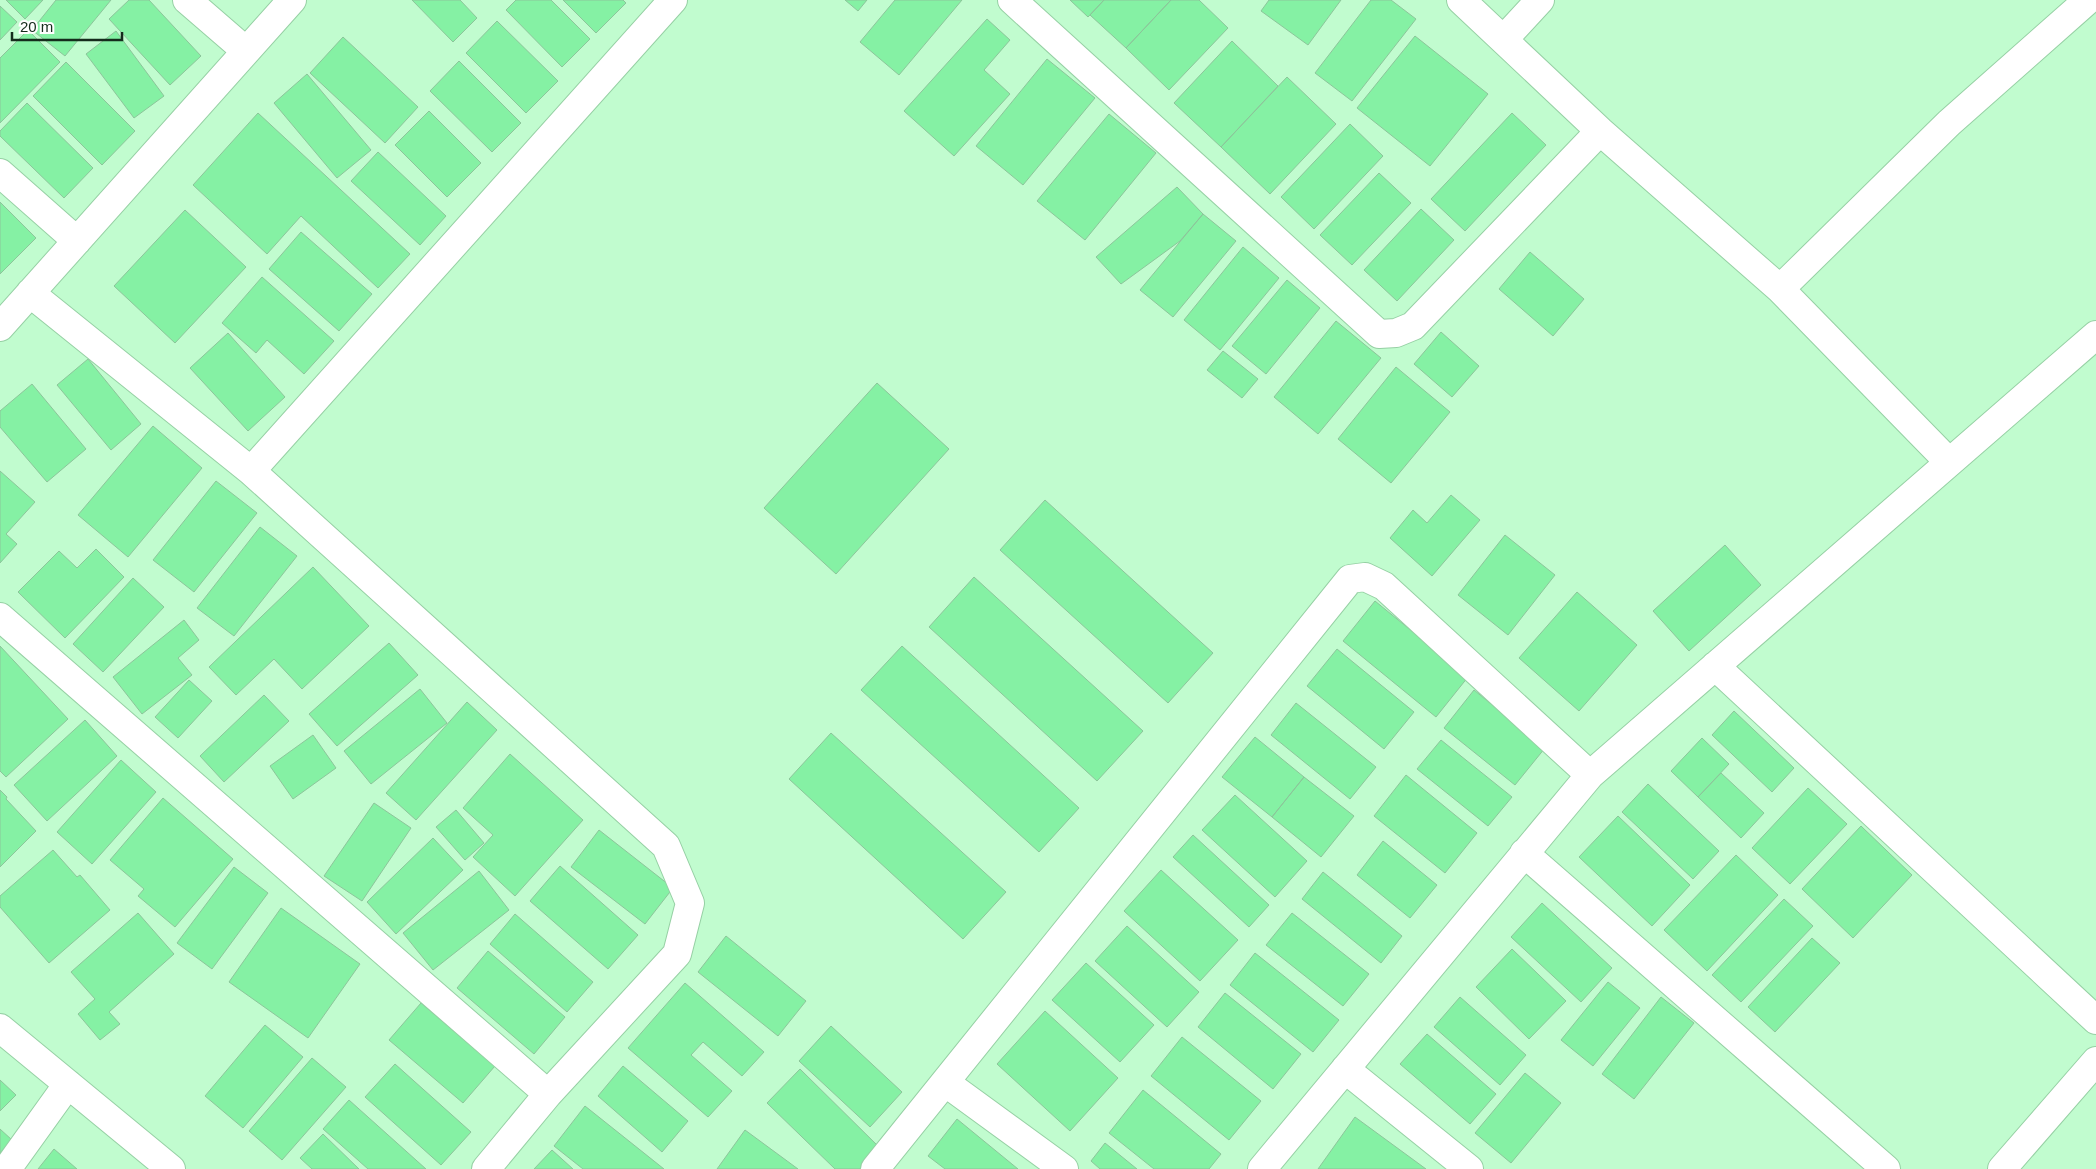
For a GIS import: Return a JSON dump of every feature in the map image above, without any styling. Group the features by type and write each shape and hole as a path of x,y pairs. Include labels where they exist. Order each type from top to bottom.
{"street":[{"path":"187,0 246,51"},
{"path":"0,327 292,0"},
{"path":"250,471 673,0"},
{"path":"1012,0 1379,334 1396,333 1413,326 1600,132"},
{"path":"1461,0 1600,132 1780,289 1949,462"},
{"path":"1504,39 1540,0"},
{"path":"1780,289 1949,122 2088,0"},
{"path":"0,173 77,241"},
{"path":"30,294 250,471 666,846 690,903 676,954 548,1094 486,1169"},
{"path":"1262,1169 1590,775 2096,335"},
{"path":"875,1169 1350,579 1366,577 1384,586 1590,775"},
{"path":"0,617 548,1094"},
{"path":"1715,666 2096,1020"},
{"path":"1524,853 1886,1169"},
{"path":"0,1028 171,1169"},
{"path":"2002,1169 2096,1061"},
{"path":"1345,1069 1469,1169"},
{"path":"946,1083 1064,1169"},
{"path":"7,1169 68,1084"}],"building":[{"path":"6,0 43,0 25,19"},
{"path":"56,0 111,0 65,56 32,30"},
{"path":"129,0 149,0 201,56 170,85 109,19"},
{"path":"412,0 460,0 477,18 453,42"},
{"path":"516,0 551,0 590,39 562,67 506,10"},
{"path":"563,0 623,0 626,3 596,33"},
{"path":"845,0 867,0 858,11"},
{"path":"895,0 962,0 899,75 860,42"},
{"path":"1070,0 1104,0 1088,17"},
{"path":"1104,0 1171,0 1126,48 1090,15"},
{"path":"1171,0 1199,0 1228,28 1169,90 1126,48"},
{"path":"1269,0 1341,0 1308,45 1261,11"},
{"path":"1371,0 1391,0 1416,19 1352,101 1315,73"},
{"path":"0,6 17,22 0,40"},
{"path":"987,19 1010,40 984,70 1010,94 954,156 904,111"},
{"path":"497,21 558,81 526,113 466,53"},
{"path":"28,30 60,62 0,123 0,58"},
{"path":"116,31 164,96 134,118 86,54"},
{"path":"1415,36 1488,94 1430,166 1357,108"},
{"path":"343,37 418,107 385,143 310,73"},
{"path":"1232,41 1278,86 1221,147 1174,103"},
{"path":"1047,59 1095,98 1023,185 976,146"},
{"path":"459,61 521,123 492,152 430,91"},
{"path":"66,62 135,131 102,165 33,96"},
{"path":"307,74 371,150 337,178 274,103"},
{"path":"1287,77 1336,124 1270,194 1221,147"},
{"path":"27,103 93,168 64,198 0,136 0,131"},
{"path":"429,111 481,163 447,197 395,145"},
{"path":"258,113 410,254 378,288 301,216 267,254 193,185"},
{"path":"1512,113 1546,145 1465,231 1431,199"},
{"path":"1109,114 1156,153 1085,240 1037,201"},
{"path":"1350,124 1383,156 1314,229 1281,197"},
{"path":"378,152 446,216 420,245 351,181"},
{"path":"1379,173 1411,203 1352,265 1320,235"},
{"path":"1177,187 1203,214 1180,241 1121,284 1096,257"},
{"path":"0,202 36,238 0,274"},
{"path":"1421,209 1454,240 1397,301 1364,270"},
{"path":"185,210 246,267 175,343 114,286"},
{"path":"1203,214 1236,241 1173,317 1140,290"},
{"path":"301,232 372,294 339,331 269,269"},
{"path":"1243,247 1279,278 1220,350 1184,320"},
{"path":"1530,252 1584,299 1553,336 1499,289"},
{"path":"262,277 334,341 304,374 267,340 256,353 222,323"},
{"path":"1287,280 1320,308 1266,374 1232,346"},
{"path":"1336,321 1381,358 1318,434 1274,397"},
{"path":"1441,332 1479,366 1452,397 1414,364"},
{"path":"228,333 285,397 248,431 190,368"},
{"path":"1223,351 1258,379 1242,398 1207,370"},
{"path":"88,359 141,424 111,450 57,385"},
{"path":"1396,367 1450,412 1391,483 1338,439"},
{"path":"877,383 949,449 836,574 764,508"},
{"path":"32,384 86,449 47,482 0,427 0,411"},
{"path":"153,426 202,468 128,557 78,515"},
{"path":"0,471 35,502 6,534 17,544 0,563"},
{"path":"216,481 257,513 194,592 153,560"},
{"path":"1451,495 1480,520 1432,576 1390,538 1413,510 1427,523"},
{"path":"1045,500 1213,653 1168,703 1000,550"},
{"path":"260,527 297,556 234,636 197,608"},
{"path":"1505,535 1555,575 1508,635 1458,595"},
{"path":"1725,545 1761,585 1689,651 1653,611"},
{"path":"96,549 124,577 65,638 18,592 59,551 77,568"},
{"path":"313,567 369,626 302,689 274,659 236,695 209,667"},
{"path":"974,577 1143,731 1097,781 929,627"},
{"path":"133,578 164,607 103,672 73,644"},
{"path":"1577,592 1637,645 1579,711 1519,658"},
{"path":"1375,601 1468,677 1436,717 1343,641"},
{"path":"184,620 199,640 178,658 192,675 142,714 113,677"},
{"path":"389,643 418,675 337,746 309,714"},
{"path":"0,646 68,719 6,777 0,771"},
{"path":"902,646 1079,808 1039,852 861,690"},
{"path":"1337,649 1414,712 1384,749 1307,686"},
{"path":"189,680 212,701 178,738 155,717"},
{"path":"420,689 447,723 371,784 344,751"},
{"path":"1474,690 1545,748 1515,785 1444,728"},
{"path":"264,695 289,721 224,782 200,756"},
{"path":"467,702 497,730 416,820 386,793"},
{"path":"1296,703 1376,767 1350,799 1271,735"},
{"path":"1734,711 1794,768 1772,792 1712,735"},
{"path":"85,720 117,756 47,821 14,785"},
{"path":"831,733 1006,892 963,939 789,779"},
{"path":"313,735 336,768 293,799 270,766"},
{"path":"1255,737 1304,777 1272,817 1222,777"},
{"path":"1702,738 1729,764 1698,797 1671,771"},
{"path":"1441,740 1512,797 1488,826 1417,769"},
{"path":"510,754 583,820 515,896 473,857 493,835 463,808"},
{"path":"121,760 156,792 92,864 57,832"},
{"path":"1721,773 1764,813 1741,838 1698,797"},
{"path":"1406,775 1477,833 1445,873 1374,816"},
{"path":"1304,777 1354,816 1321,857 1272,817"},
{"path":"1648,784 1719,851 1693,879 1622,812"},
{"path":"1808,788 1847,824 1790,884 1752,848"},
{"path":"0,790 36,831 0,867"},
{"path":"1235,795 1307,861 1275,897 1202,830"},
{"path":"163,798 233,859 175,927 138,896 144,889 110,860"},
{"path":"374,803 411,828 362,901 324,876"},
{"path":"456,810 484,843 465,860 436,827"},
{"path":"1618,816 1690,885 1652,926 1579,857"},
{"path":"1861,826 1912,875 1853,938 1802,889"},
{"path":"599,830 673,888 645,924 571,867"},
{"path":"1193,835 1269,905 1249,927 1173,857"},
{"path":"433,838 463,870 396,934 367,902"},
{"path":"1383,841 1437,885 1410,918 1357,875"},
{"path":"53,850 77,877 80,875 110,910 49,963 0,907 0,896"},
{"path":"1736,855 1778,895 1707,971 1664,930"},
{"path":"560,866 638,935 608,969 530,901"},
{"path":"234,867 268,893 212,969 177,943"},
{"path":"1161,870 1238,940 1200,981 1124,911"},
{"path":"479,871 509,910 433,970 403,933"},
{"path":"1323,872 1402,936 1381,963 1302,899"},
{"path":"1784,899 1813,926 1741,1002 1712,975"},
{"path":"1542,903 1612,968 1581,1002 1511,937"},
{"path":"281,908 360,964 308,1038 229,982"},
{"path":"138,913 174,954 109,1012 120,1024 100,1040 78,1014 95,999 71,972"},
{"path":"1292,913 1369,974 1343,1006 1266,945"},
{"path":"515,914 593,982 567,1012 490,944"},
{"path":"1127,926 1199,992 1167,1027 1095,961"},
{"path":"726,936 806,1001 778,1036 698,972"},
{"path":"1812,938 1840,963 1775,1032 1748,1007"},
{"path":"1512,949 1566,1001 1529,1039 1476,987"},
{"path":"488,951 565,1017 534,1054 457,988"},
{"path":"1255,953 1339,1020 1313,1052 1230,985"},
{"path":"1086,963 1154,1025 1120,1062 1052,1000"},
{"path":"1608,982 1640,1008 1593,1066 1561,1040"},
{"path":"685,983 764,1052 742,1076 703,1042 691,1055 732,1091 708,1117 628,1048"},
{"path":"1225,993 1301,1054 1273,1089 1198,1027"},
{"path":"1460,997 1526,1055 1500,1085 1434,1027"},
{"path":"1661,997 1694,1023 1634,1099 1602,1074"},
{"path":"421,1003 495,1066 463,1103 389,1040"},
{"path":"1045,1011 1118,1078 1070,1131 997,1064"},
{"path":"265,1025 303,1057 243,1128 205,1096"},
{"path":"831,1026 902,1092 870,1127 799,1061"},
{"path":"1427,1034 1496,1094 1470,1124 1400,1064"},
{"path":"1182,1037 1261,1101 1229,1140 1151,1076"},
{"path":"312,1058 346,1087 282,1160 249,1131"},
{"path":"395,1064 471,1132 441,1165 365,1097"},
{"path":"623,1066 688,1121 662,1152 598,1096"},
{"path":"800,1069 880,1148 860,1169 835,1169 767,1103"},
{"path":"1525,1073 1561,1103 1511,1163 1475,1133"},
{"path":"0,1080 16,1095 0,1111"},
{"path":"1143,1090 1221,1154 1209,1169 1154,1169 1109,1133"},
{"path":"349,1100 426,1169 368,1169 323,1129"},
{"path":"585,1106 664,1169 583,1169 554,1146"},
{"path":"1355,1117 1426,1169 1318,1169"},
{"path":"957,1119 1018,1169 945,1169 928,1156"},
{"path":"0,1129 12,1140 0,1153"},
{"path":"745,1130 798,1169 717,1169"},
{"path":"323,1134 359,1169 312,1169 300,1158"},
{"path":"1105,1143 1137,1169 1100,1169 1091,1161"},
{"path":"54,1149 77,1169 38,1169"},
{"path":"552,1150 573,1169 534,1169"}]}
